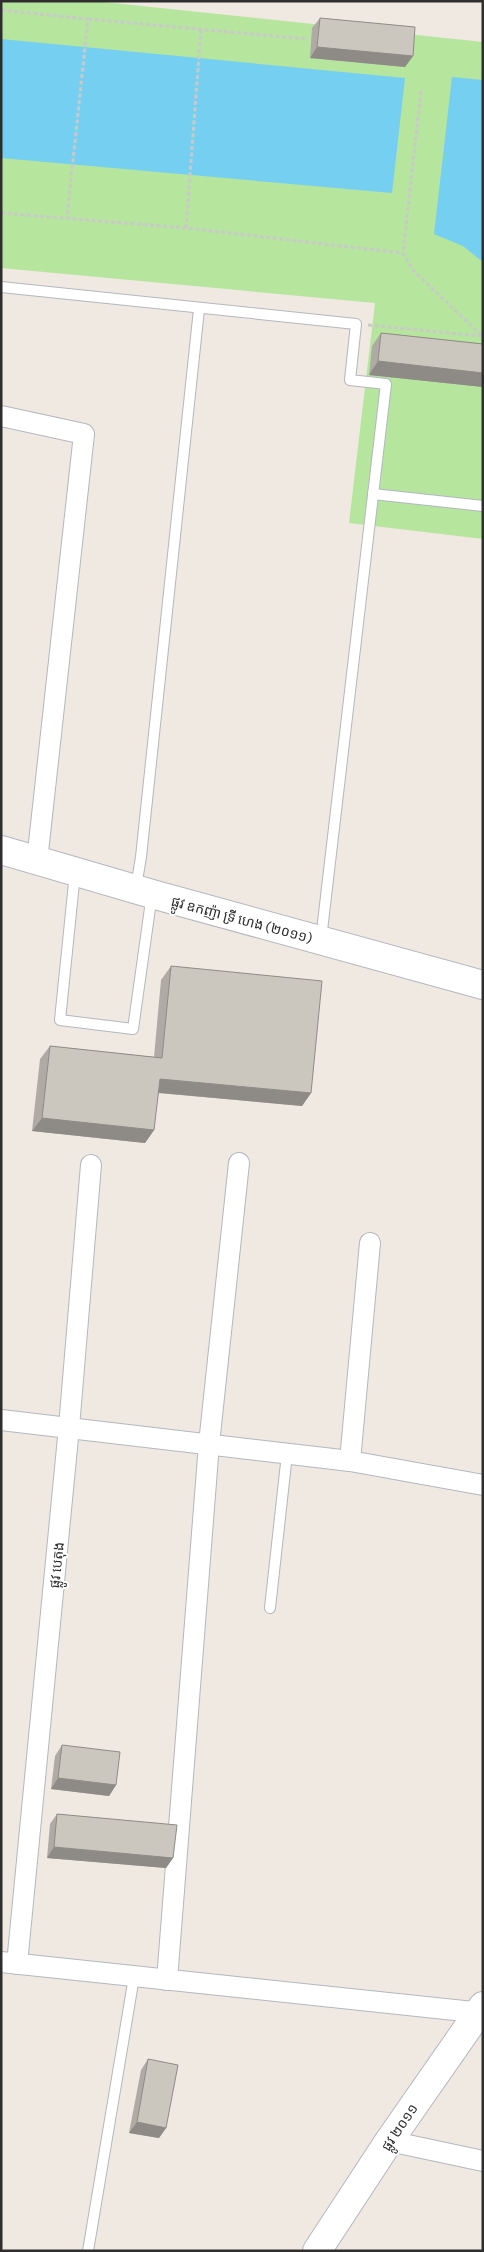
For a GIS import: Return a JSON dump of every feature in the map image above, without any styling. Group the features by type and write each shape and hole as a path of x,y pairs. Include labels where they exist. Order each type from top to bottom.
{"main road":[{"name":"ផ្លូវ ឧកញ៉ា ទ្រី ហេង (២០១១)","path":"1,850 143,892 483,985"},
{"name":"ផ្លូវ ២០១១","path":"317,2251 389,2141 481,2010"}],"street":[{"path":"1,416 84,434 38,861"},
{"path":"167,1980 209,1444 239,1163"},
{"name":"ផ្លូវ បេតុង","path":"9,1963 69,1428 92,1165"},
{"path":"350,1461 370,1243"},
{"path":"1,1420 350,1461 483,1485"},
{"path":"9,1963 134,1977 481,2010"},
{"path":"389,2141 483,2162"}],"lane":[{"path":"1,287 356,324 350,380 386,384 321,940"},
{"path":"75,872 72,920 60,1020 133,1029 146,930 141,857 199,309"},
{"path":"373,494 483,506"},
{"path":"270,1608 287,1454"},
{"path":"88,2251 134,1977"}],"path":[{"path":"1,10 306,39"},
{"path":"67,217 88,19"},
{"path":"186,228 201,29"},
{"path":"421,92 403,253 413,270 482,337"},
{"path":"1,212 186,228 403,253"},
{"path":"356,324 482,337"}],"green space":[{"path":"1,1 94,1 483,42 483,539 349,523 375,303 1,268"}],"water":[{"path":"1,39 405,78 392,193 1,158"},
{"path":"452,77 483,80 483,262 463,246 434,234"}],"building":[{"path":"320,18 415,27 413,56 317,47"},
{"path":"381,333 483,344 483,373 378,361"},
{"path":"171,966 322,981 311,1093 160,1079 154,1130 42,1118 50,1046 162,1058"},
{"path":"62,1745 120,1752 116,1785 58,1778"},
{"path":"57,1814 177,1825 173,1858 54,1847"},
{"path":"148,2059 178,2065 166,2128 137,2122"}]}
